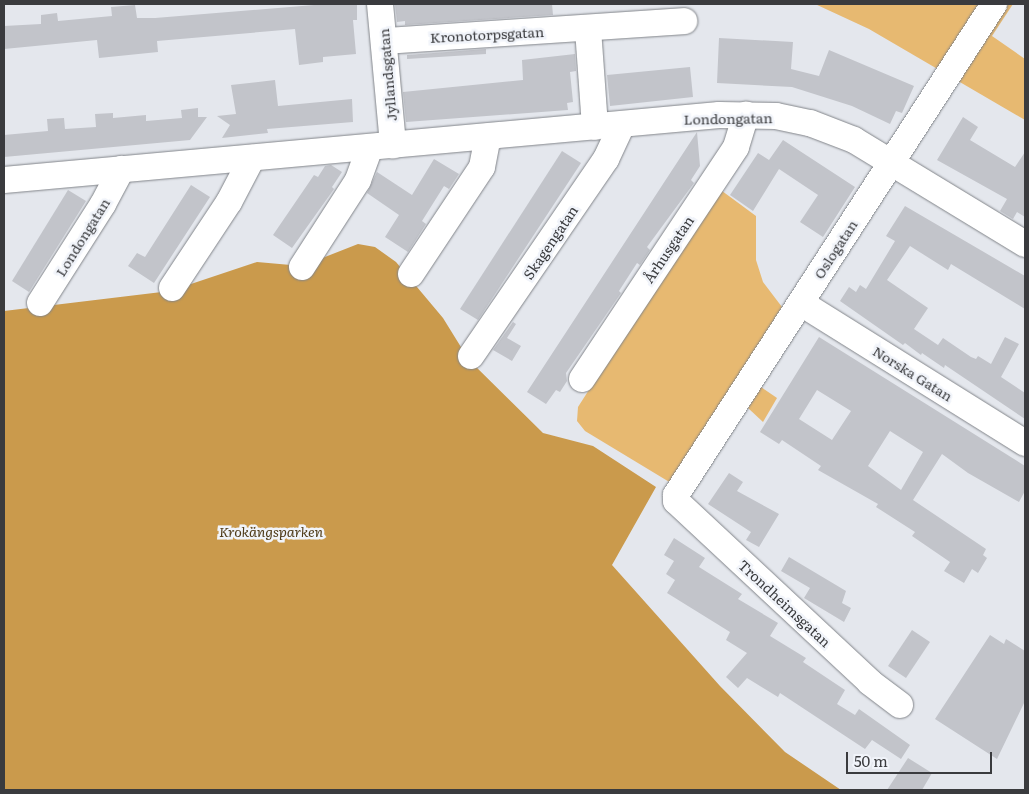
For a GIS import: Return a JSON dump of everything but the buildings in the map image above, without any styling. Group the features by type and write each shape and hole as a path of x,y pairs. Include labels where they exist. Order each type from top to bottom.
{"street":[{"name":"Jyllandsgatan","path":"380,4 385,41 381,147"},
{"name":"Oslogatan","path":"676,495 994,4"},
{"name":"Kronotorpsgatan","path":"385,41 588,29 684,21"},
{"path":"588,29 595,127"},
{"name":"Londongatan","path":"4,180 622,124 746,115 810,123 837,132 891,162 1025,244"},
{"name":"Århusgatan","path":"582,379 736,147 746,115"},
{"name":"Skagengatan","path":"471,356 606,159 622,124"},
{"path":"411,274 482,167 488,137"},
{"path":"302,268 381,147"},
{"path":"172,288 229,202 252,158"},
{"name":"Londongatan","path":"40,303 103,204 122,169"},
{"name":"Norska Gatan","path":"801,303 1025,443"},
{"name":"Trondheimsgatan","path":"676,495 676,501 834,649 900,705"}],"shaded area":[{"path":"815,4 1013,4 992,36 1025,59 1025,120 869,29"},
{"path":"718,188 756,216 756,260 763,282 782,307 671,483 585,431 577,421 578,407"},
{"path":"761,387 777,398 763,422 748,408"}],"green space":[{"name":"Krokängsparken","path":"358,244 375,247 396,262 443,318 469,360 543,433 593,446 656,487 612,565 720,686 785,752 841,790 4,790 4,311 170,291 257,262 302,266"}]}
